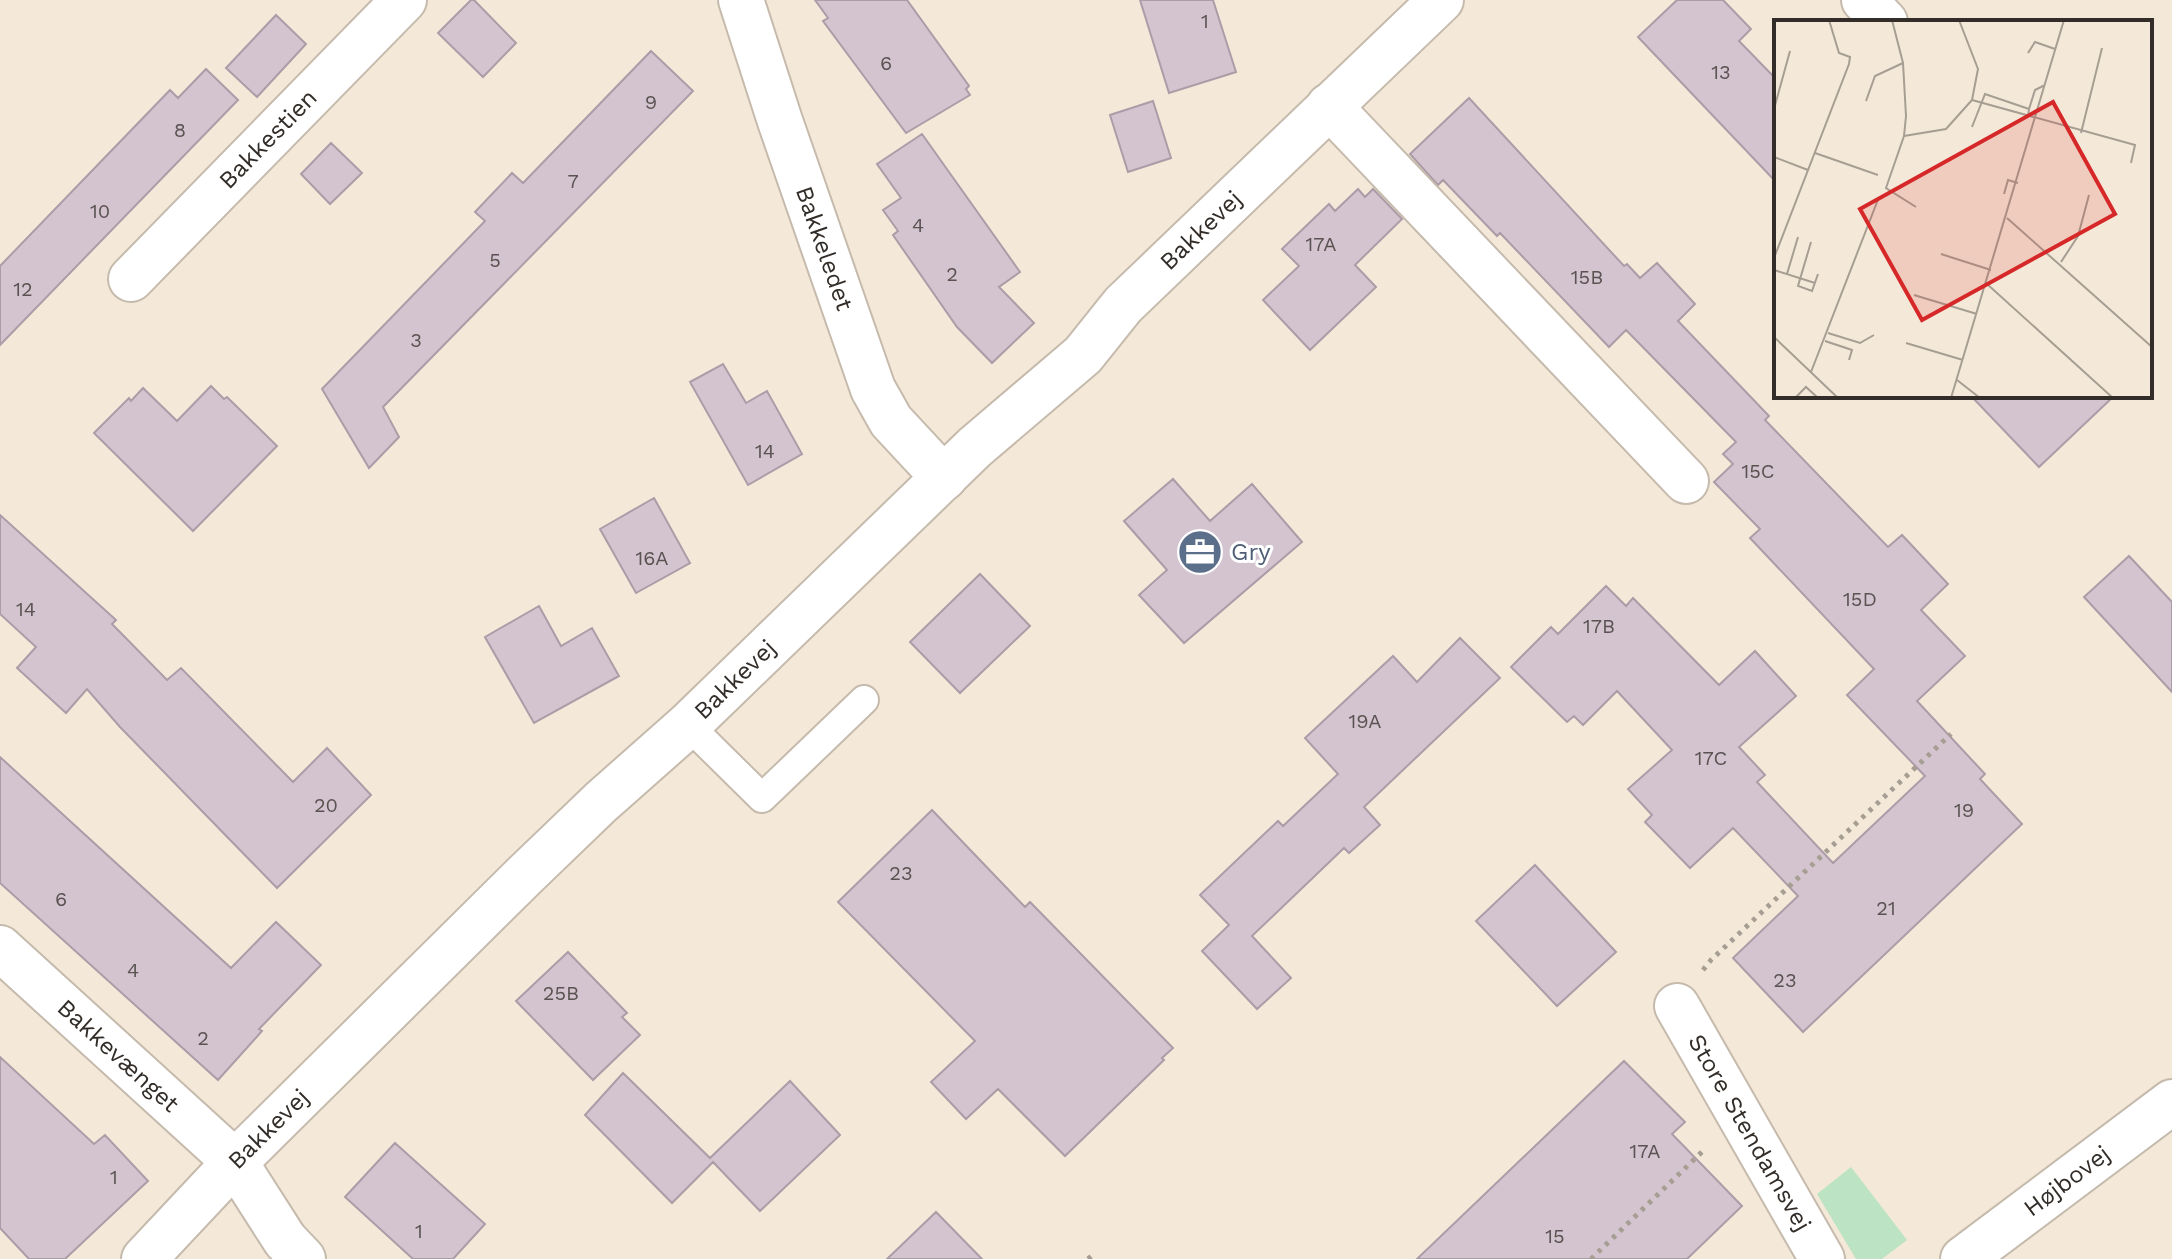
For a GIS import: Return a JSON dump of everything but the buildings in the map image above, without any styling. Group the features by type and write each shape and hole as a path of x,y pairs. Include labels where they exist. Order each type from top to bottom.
{"street":[{"name":"Bakkestien","path":"131,279 404,0"},
{"name":"Bakkeledet","path":"741,0 873,389 891,421 944,478"},
{"path":"1864,0 1883,20"},
{"name":"Bakkevej","path":"144,1259 235,1162 525,875 688,725 975,447 1083,355 1123,305 1436,2"},
{"path":"1329,106 1686,481"},
{"name":"Bakkevænget","path":"0,948 235,1162 286,1253"},
{"name":"Store Stendamsvej","path":"1677,1006 1822,1259"},
{"name":"Højbovej","path":"1963,1259 2172,1102"}],"lane":[{"path":"688,725 762,798 864,700"}],"path":[{"path":"1677,1006 1711,960 1951,734"},
{"path":"1591,1259 1739,1117"},
{"path":"1088,1259 1094,1254"}],"green space":[{"path":"1851,1167 1907,1240 1882,1259 1856,1259 1817,1194"}],"place":[{"name":"Gry","path":"1200,552"}]}
